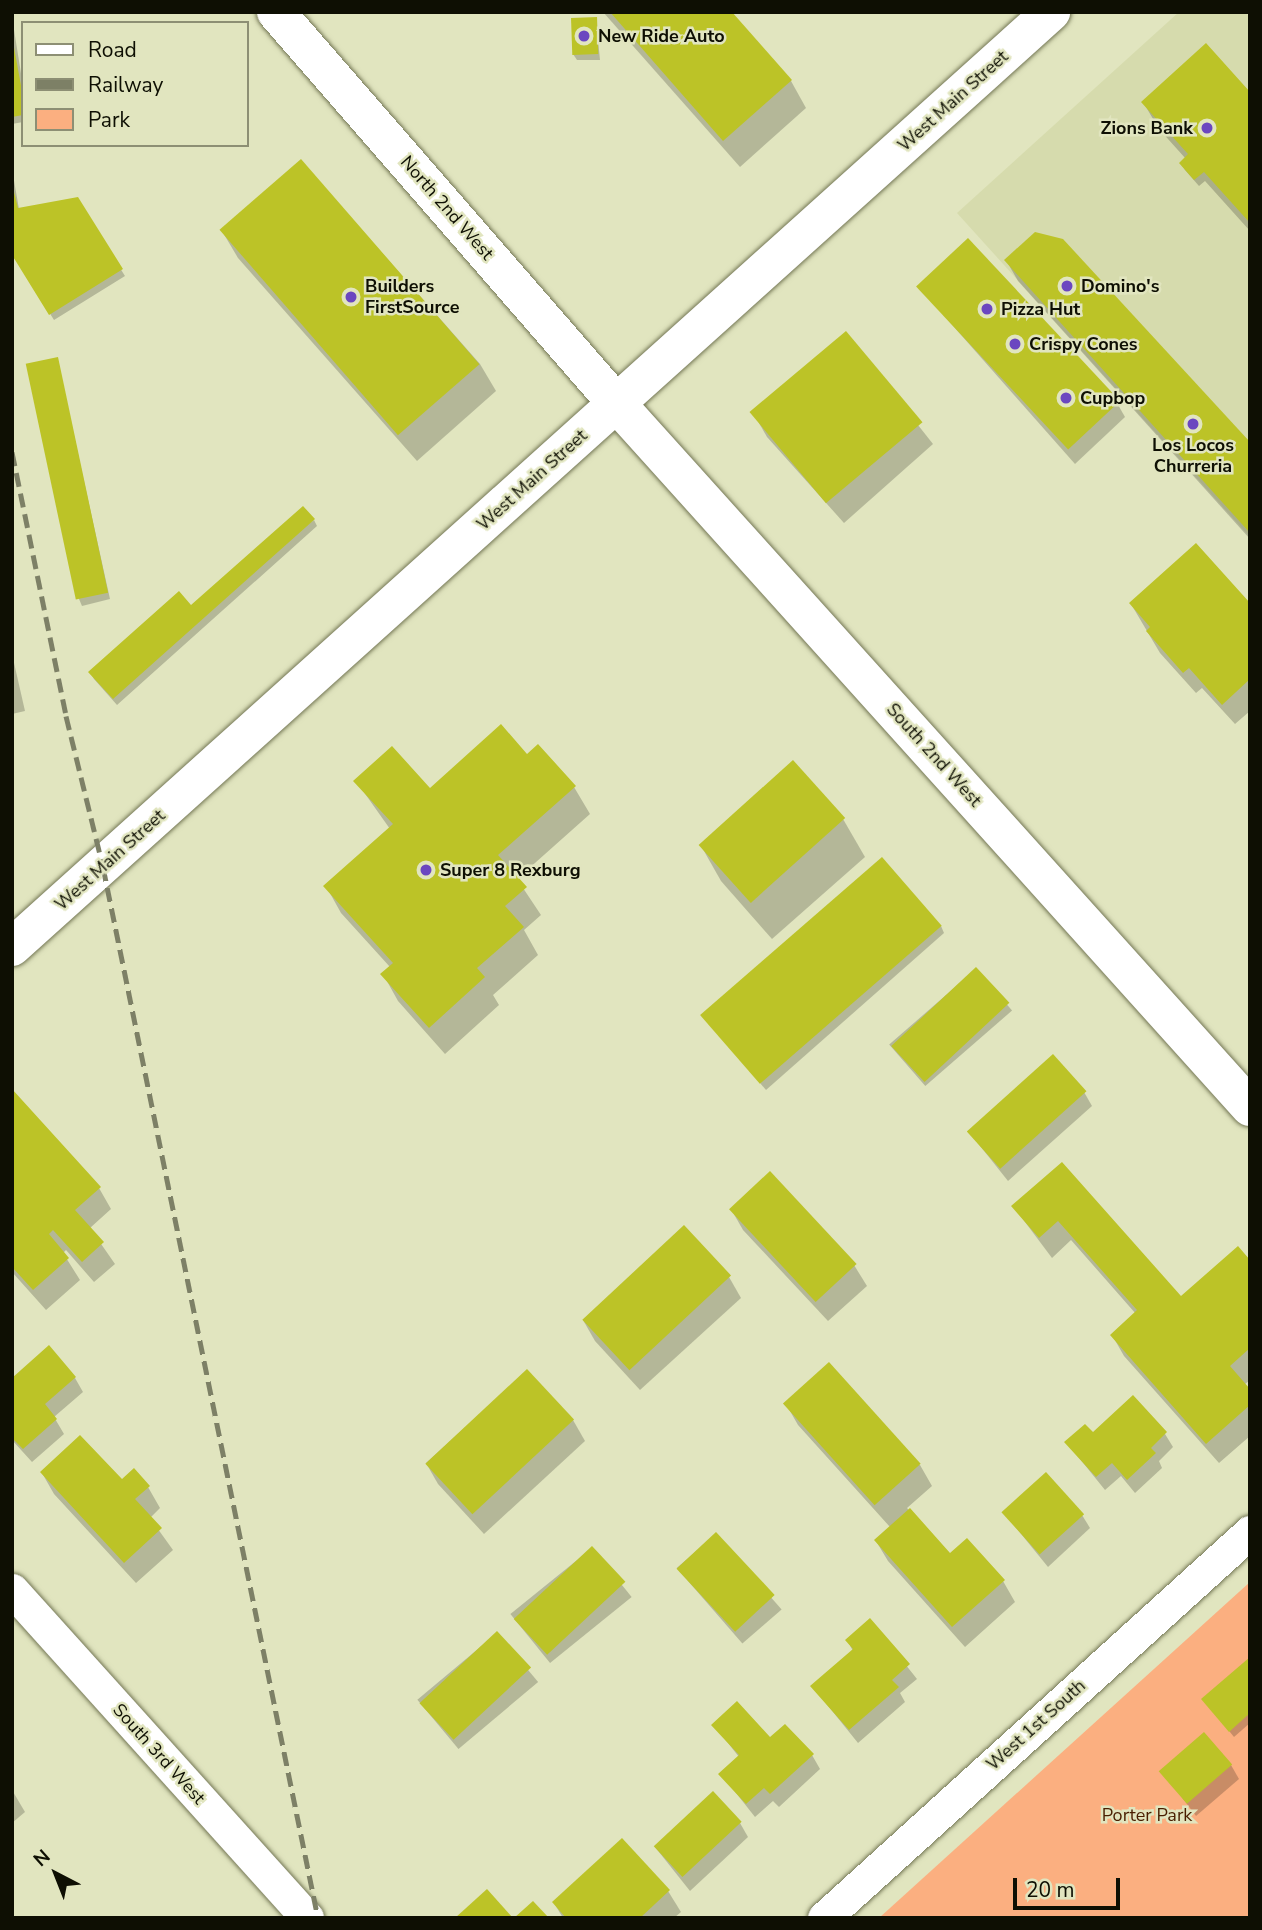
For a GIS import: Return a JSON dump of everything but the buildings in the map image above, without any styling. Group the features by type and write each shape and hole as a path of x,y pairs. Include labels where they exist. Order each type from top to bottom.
{"main road":[{"name":"North 2nd West","path":"276,12 617,404"},
{"name":"West Main Street","path":"12,947 1051,12"},
{"name":"South 2nd West","path":"617,404 1250,1107"}],"street":[{"name":"West 1st South","path":"824,1918 1250,1532"},
{"name":"South 3rd West","path":"12,1590 307,1918"}],"shaded area":[{"path":"1179,12 1245,12 1250,17 1250,537 957,213"}],"green space":[{"name":"Porter Park","path":"1250,1582 1250,1918 879,1918"}],"railway":[{"path":"12,452 66,716 103,867 318,1918"}],"place":[{"name":"New Ride Auto","path":"584,36"},
{"name":"Zions Bank","path":"1207,128"},
{"name":"Domino's","path":"1067,286"},
{"name":"Builders FirstSource","path":"351,297"},
{"name":"Pizza Hut","path":"987,309"},
{"name":"Crispy Cones","path":"1015,344"},
{"name":"Cupbop","path":"1066,398"},
{"name":"Los Locos Churreria","path":"1193,424"},
{"name":"Super 8 Rexburg","path":"426,870"}]}
